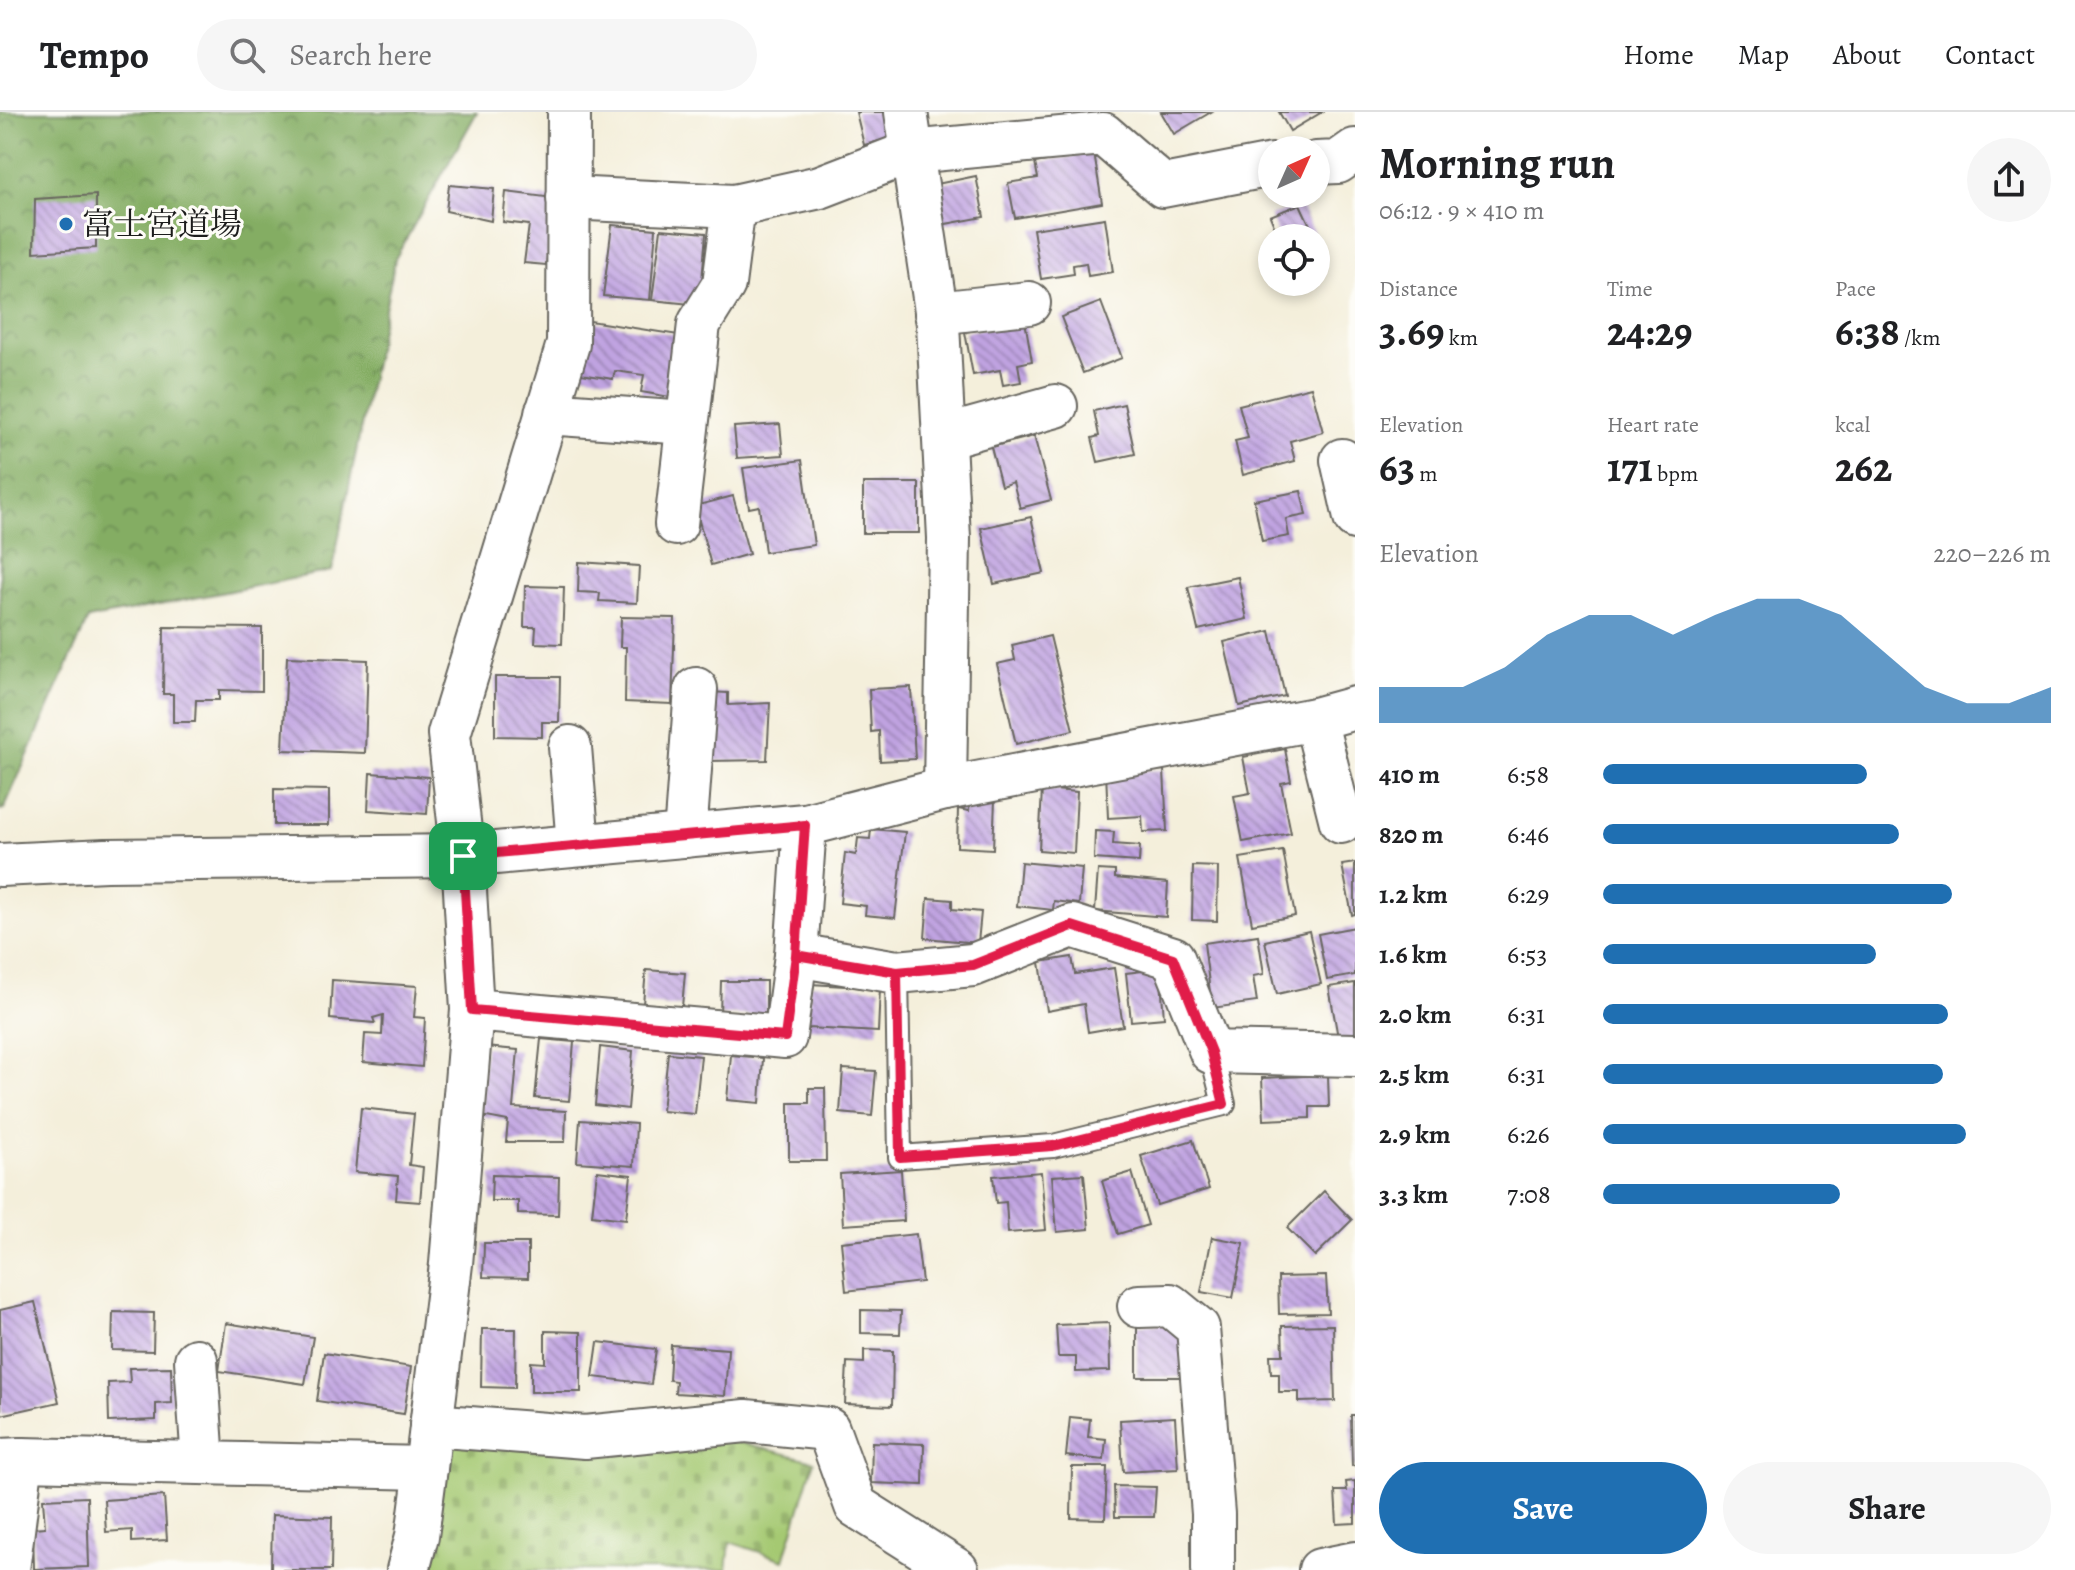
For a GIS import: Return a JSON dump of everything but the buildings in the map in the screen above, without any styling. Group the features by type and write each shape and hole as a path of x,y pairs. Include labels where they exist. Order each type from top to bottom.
{"street":[{"path":"408,1570 417,1536 451,1264 472,1010 463,856 449,734 568,344 569,112"},
{"path":"568,198 734,206 820,187 908,132 1103,134 1163,186 1258,168"},
{"path":"908,132 936,313 944,437 949,538 945,789"},
{"path":"1330,162 1338,162 1355,150"},
{"path":"676,524 699,324 724,284 734,206"},
{"path":"936,313 1029,303"},
{"path":"944,437 1056,406"},
{"path":"546,413 687,423"},
{"path":"1342,460 1355,518"},
{"path":"685,836 696,689"},
{"path":"0,865 106,860 463,856 805,825 945,789 1315,719 1355,708"},
{"path":"1315,719 1341,822"},
{"path":"570,747 578,845"},
{"path":"472,1010 785,1037 796,955 805,825"},
{"path":"796,955 897,972 973,965 1072,926 1173,958 1211,1052 1355,1055"},
{"path":"1139,1306 1170,1305 1198,1328 1213,1514 1213,1570"},
{"path":"196,1360 203,1463"},
{"path":"431,1425 585,1437 746,1421 828,1429 856,1506 957,1570"},
{"path":"8,1570 11,1460 426,1468"},
{"path":"1320,1570 1355,1563"}],"lane":[{"path":"897,972 900,1157 1053,1146 1224,1104 1211,1052"}],"green space":[{"path":"0,112 477,112 395,259 332,571 88,619 4,809 0,810"},
{"path":"726,1439 814,1461 784,1560 730,1542 727,1570 425,1570 446,1443"}],"place":[{"name":"富士宮道場","path":"66,224"}],"route":[{"path":"463,856 472,1010 785,1037 796,955 897,972 900,1157 1053,1146 1224,1104 1211,1052 1173,958 1072,926 973,965 897,972 796,955 805,825 463,856"}]}
